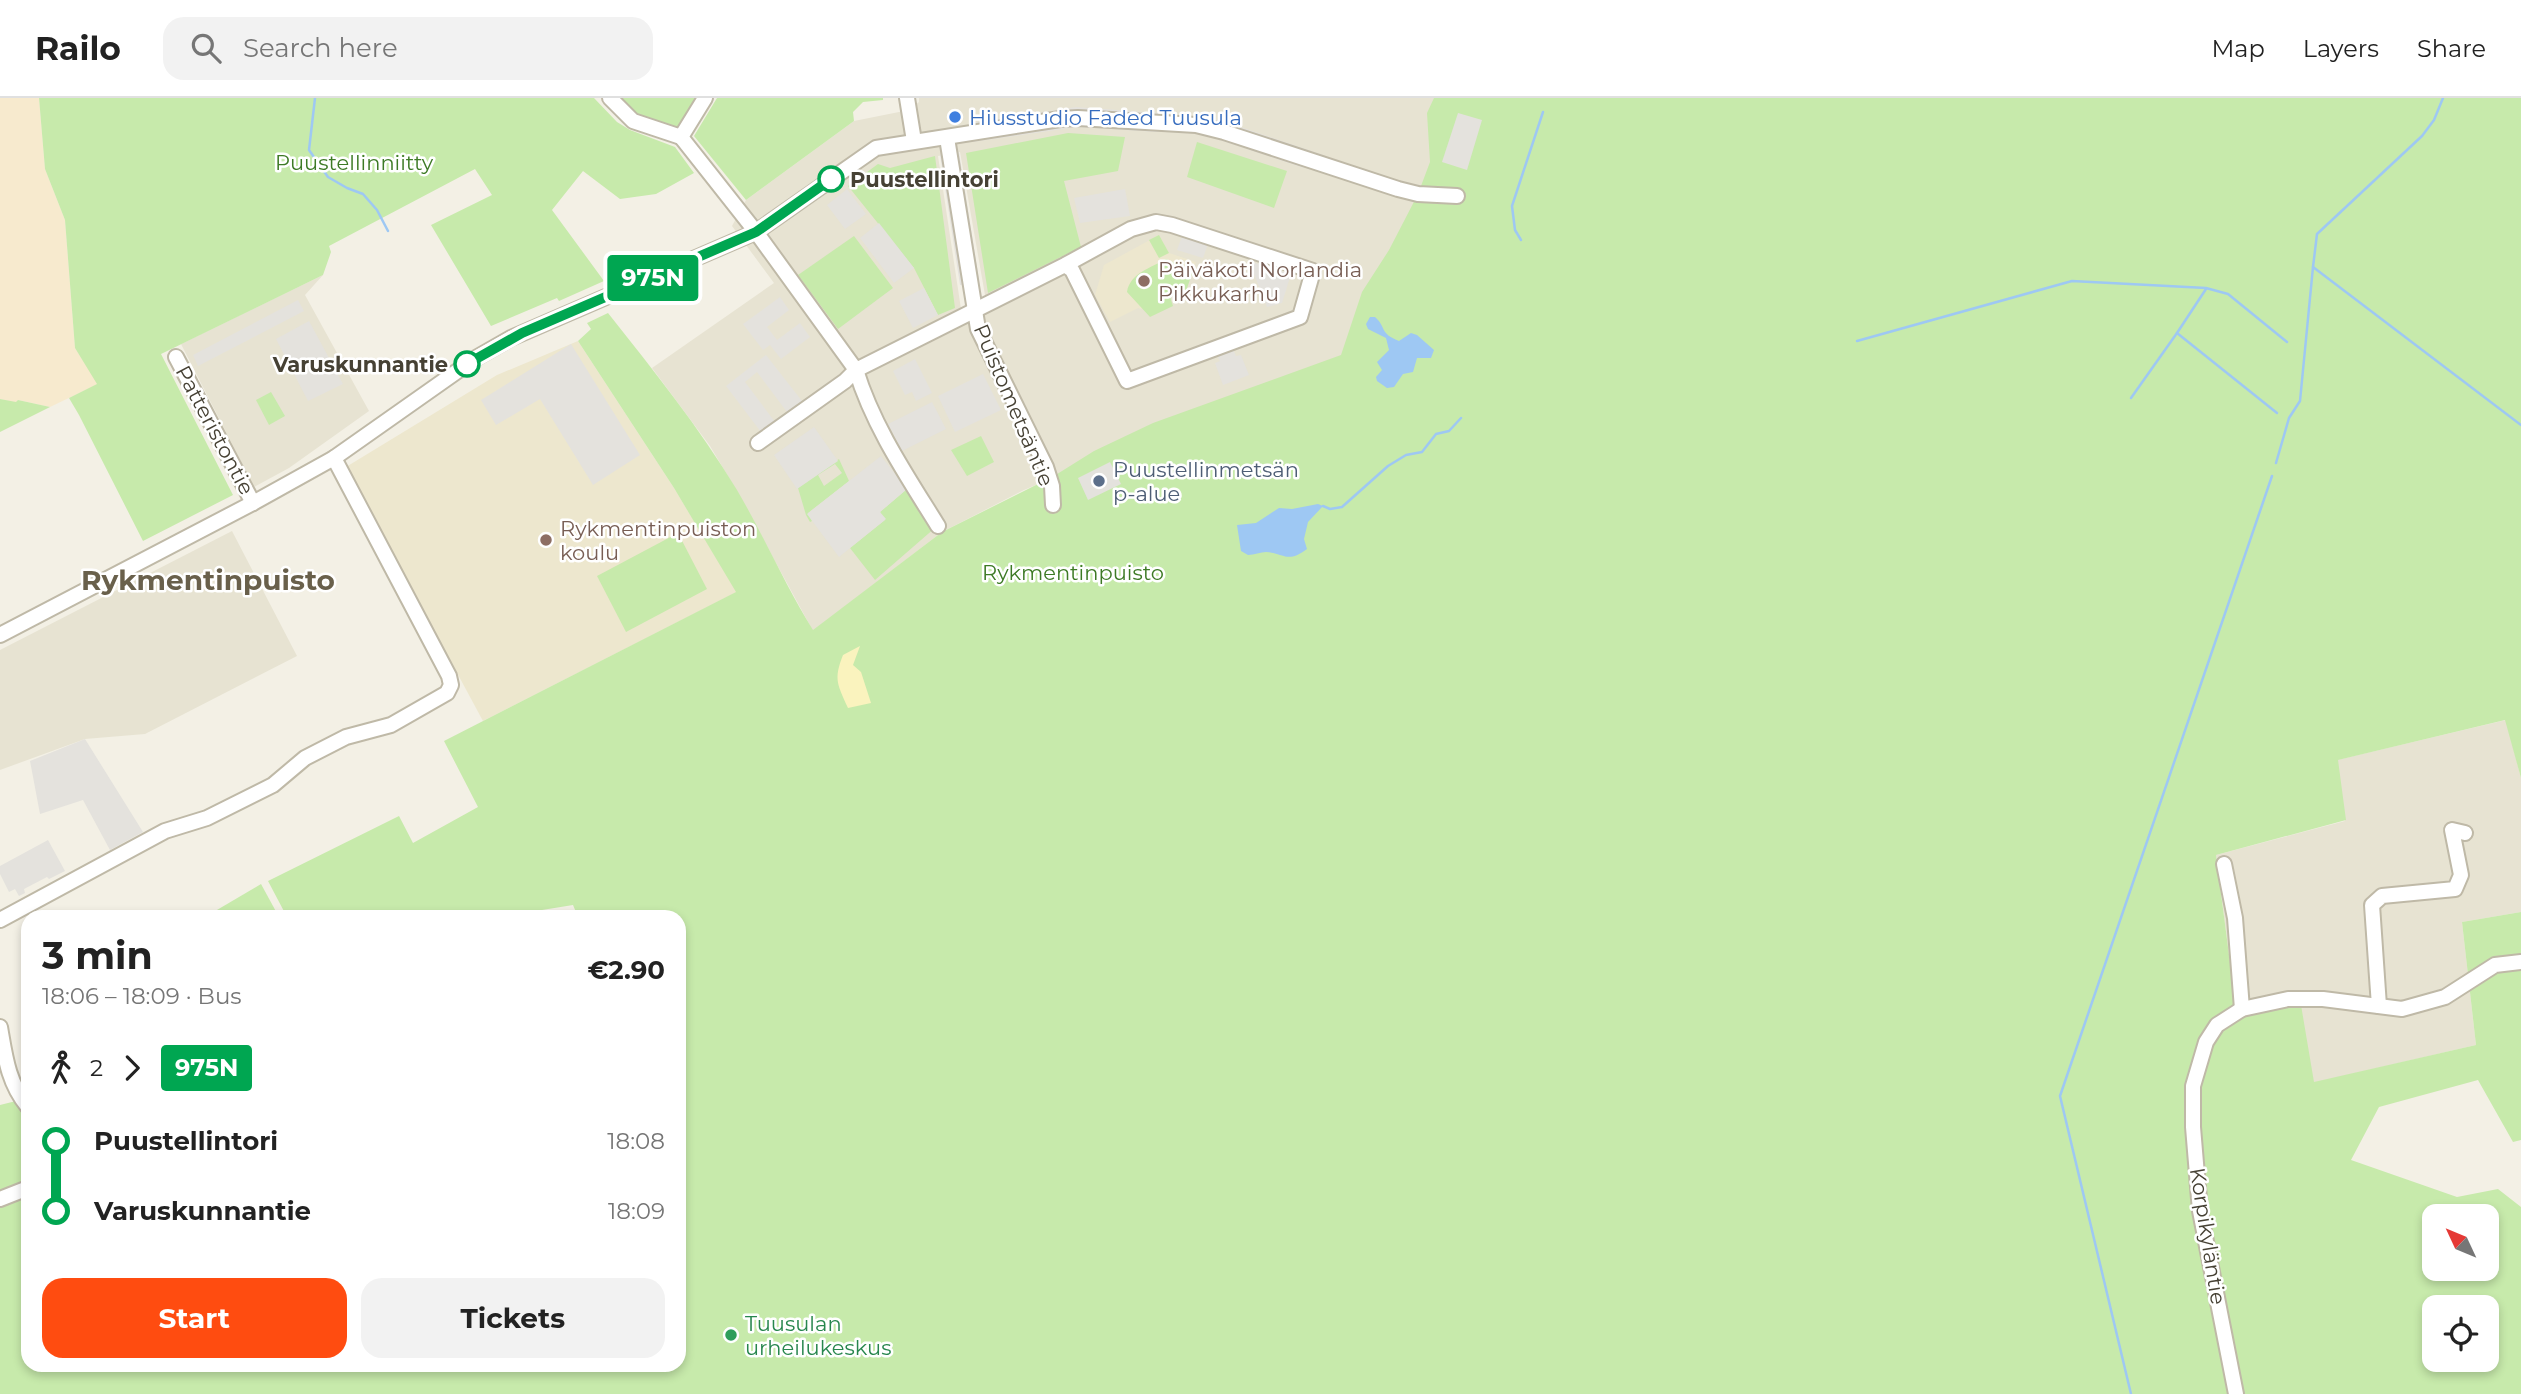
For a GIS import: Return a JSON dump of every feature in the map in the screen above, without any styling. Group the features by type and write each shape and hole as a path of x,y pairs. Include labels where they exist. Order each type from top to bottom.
{"street":[{"path":"610,98 633,121 681,137 756,232 856,370 861,390 894,455 938,526"},
{"path":"681,137 705,98"},
{"path":"907,98 914,141"},
{"path":"0,635 334,458 476,358 512,338 756,232 870,152 886,146 1078,118 1205,126 1398,189 1418,194 1457,196"},
{"name":"Puistometsäntie","path":"947,138 978,329 1046,467 1052,486 1053,505"},
{"path":"758,443 845,381 856,370 1131,229 1156,222 1172,225 1313,271 1300,317 1127,381 1072,270 1065,265"},
{"name":"Patteristontie","path":"176,357 253,503"},
{"path":"0,919 165,831 207,818 273,785 305,758 346,737 391,725 447,693 451,685 449,676 334,458"},
{"path":"2379,1006 2372,905 2382,895 2455,889 2461,875 2452,830 2465,833"},
{"path":"2224,864 2235,918 2242,1009"},
{"name":"Korpikyläntie","path":"2236,1394 2200,1212 2193,1127 2193,1086 2206,1042 2217,1025 2242,1009 2288,999 2323,999 2402,1009 2445,997 2495,965 2521,962"},
{"path":"0,1027 2,1053 12,1082 21,1096"},
{"path":"0,1199 21,1191"}],"shaded area":[{"path":"0,98 39,98 45,169 65,220 75,348 98,384 50,407 0,399"},
{"path":"919,98 1639,98 1556,265 1024,490 942,532 813,631 710,446 652,368 774,283 732,226 746,200 854,121 909,110 919,102","holes":["960,152 985,295 982,328 961,309 938,156"]},
{"path":"1076,107 1159,113 1159,117 970,127 969,123"},
{"path":"1458,113 1482,120 1467,170 1442,162"},
{"path":"1214,119 1323,155 1322,159 1213,122"},
{"path":"1066,123 1158,128 1158,132 1077,127 972,142 972,138"},
{"path":"1210,133 1306,164 1304,168 1208,136"},
{"path":"959,152 979,280 974,280 954,153"},
{"path":"944,154 964,285 960,285 940,155"},
{"path":"847,189 866,214 845,229 827,205"},
{"path":"1125,189 1130,216 1080,223 1074,198"},
{"path":"879,223 914,268 894,283 860,238"},
{"name":"Päiväkoti Norlandia Pikkukarhu","path":"1159,235 1169,253 1196,262 1186,291 1138,308 1110,322 1095,295 1104,265"},
{"path":"1182,236 1208,244 1203,258 1177,250"},
{"path":"1249,261 1291,274 1282,303 1267,307"},
{"path":"323,275 305,295 369,411 289,468 254,487 181,344"},
{"path":"924,288 938,315 913,328 899,301"},
{"path":"780,297 789,310 767,327 777,340 800,323 810,337 781,359 770,345 763,350 743,324"},
{"path":"298,300 304,311 198,366 193,355"},
{"path":"309,321 343,384 308,401 276,339"},
{"name":"Rykmentinpuiston koulu","path":"578,341 674,488 737,592 483,721 346,467 497,375"},
{"path":"571,344 640,455 593,485 540,399 496,425 481,400"},
{"path":"1233,349 1236,356 1241,355 1249,375 1223,385 1215,363 1220,361 1217,355"},
{"path":"766,355 802,401 787,412 757,372 745,382 775,422 761,432 726,386"},
{"path":"915,359 932,393 916,401 912,392 905,395 893,371"},
{"path":"983,374 1001,410 955,432 938,396"},
{"path":"932,402 946,429 902,451 888,424"},
{"path":"814,427 838,461 797,489 774,455"},
{"path":"881,456 907,489 880,512 886,519 839,557 807,514"},
{"name":"Puustellinmetsän p-alue","path":"1110,462 1121,484 1088,500 1078,478"},
{"path":"232,531 297,656 145,734 85,739 0,770 0,650"},
{"path":"2506,720 2521,778 2521,912 2462,922 2476,1045 2313,1083 2237,1016 2216,855 2345,821 2337,760"},
{"path":"85,739 143,832 110,850 83,800 40,814 30,761"},
{"path":"48,840 65,871 24,889 25,893 19,896 15,889 9,892 0,874 0,866"}],"green space":[{"name":"Puustellinniitty","path":"39,98 594,98 617,122 630,130 675,147 694,173 656,194 620,199 583,171 552,210 604,281 491,326 431,225 492,195 475,169 329,246 331,252 323,275 161,354 233,495 143,541 69,398 97,384 75,348 65,220 45,169"},
{"path":"616,98 698,98 678,130 634,115"},
{"path":"717,98 883,100 863,102 853,112 854,121 746,200 694,136"},
{"path":"1434,98 2521,98 2521,778 2505,720 2338,760 2346,820 2216,855 2237,1016 2301,1005 2314,1082 2476,1045 2462,922 2521,912 2521,1140 2513,1142 2478,1080 2379,1107 2351,1160 2457,1197 2498,1189 2521,1207 2521,1394 0,1394 0,1105 21,1099 21,1372 686,1372 686,910 575,910 573,905 542,910 283,910 268,881 399,816 413,843 478,807 444,741 736,592 674,488 578,341 591,329 587,323 608,313 676,400 737,490 813,630 942,532 1054,476 1094,451 1153,423 1341,355 1362,292 1389,250 1418,194 1430,162 1427,113"},
{"path":"1068,133 1125,137 1118,171 1064,181 1081,247 988,293 966,153"},
{"path":"1197,142 1287,171 1274,208 1187,177"},
{"path":"935,156 955,308 938,315 914,268 848,186 878,164 890,168"},
{"path":"1159,235 1169,253 1159,258 1149,240"},
{"path":"854,236 893,288 838,329 798,275"},
{"path":"1166,259 1193,271 1186,291 1170,297 1173,306 1150,317 1127,292 1132,280"},
{"path":"271,392 285,416 269,425 256,400"},
{"path":"0,399 16,402 18,400 50,407 0,432"},
{"path":"981,436 994,462 967,476 951,450"},
{"path":"839,459 849,481 808,513 812,521 810,522 798,488","holes":["835,464 842,473 824,486 818,475"]},
{"path":"907,489 936,527 875,580 850,548 885,520 880,512"},
{"path":"678,533 707,589 626,632 597,576"},
{"path":"261,884 275,910 217,910"}],"sand":[{"path":"860,646 853,665 861,672 871,703 848,708 839,688 838,671 843,655"}],"water":[{"path":"1370,317 1375,317 1393,338 1399,341 1411,333 1434,350 1431,358 1417,358 1413,372 1403,374 1394,387 1387,388 1377,381 1376,377 1382,370 1377,362 1389,350 1386,338 1368,329 1366,324"},
{"path":"1318,504 1323,506 1308,522 1304,539 1307,549 1290,557 1266,552 1248,555 1241,551 1237,525 1256,523 1279,508 1292,509"}],"waterway":[{"path":"315,98 309,150 328,177 363,194 377,210 388,231"},
{"path":"2443,98 2434,120 2422,136 2317,234 2313,267 2521,425"},
{"path":"1521,240 1515,230 1512,206 1543,112"},
{"path":"2276,463 2289,418 2300,401 2313,267"},
{"path":"1857,341 2072,281 2206,288 2228,294 2287,342"},
{"path":"2177,333 2206,289"},
{"path":"2131,398 2177,333 2277,413"},
{"path":"1323,506 1330,509 1342,507 1388,466 1406,455 1422,452 1436,434 1449,431 1461,418"},
{"path":"2131,1394 2060,1096 2272,476"}],"bus line":[{"name":"975N","path":"467,364 522,333 756,232 831,179"}],"place":[{"name":"Hiusstudio Faded Tuusula","path":"955,117"},
{"name":"Puustellintori","path":"831,179"},
{"name":"Päiväkoti Norlandia Pikkukarhu","path":"1144,281"},
{"name":"Varuskunnantie","path":"467,364"},
{"name":"Puustellinmetsän p-alue","path":"1099,481"},
{"name":"Rykmentinpuiston koulu","path":"546,540"},
{"name":"Tuusulan urheilukeskus","path":"731,1335"}],"district":[{"name":"Rykmentinpuisto","path":"208,580"}]}
